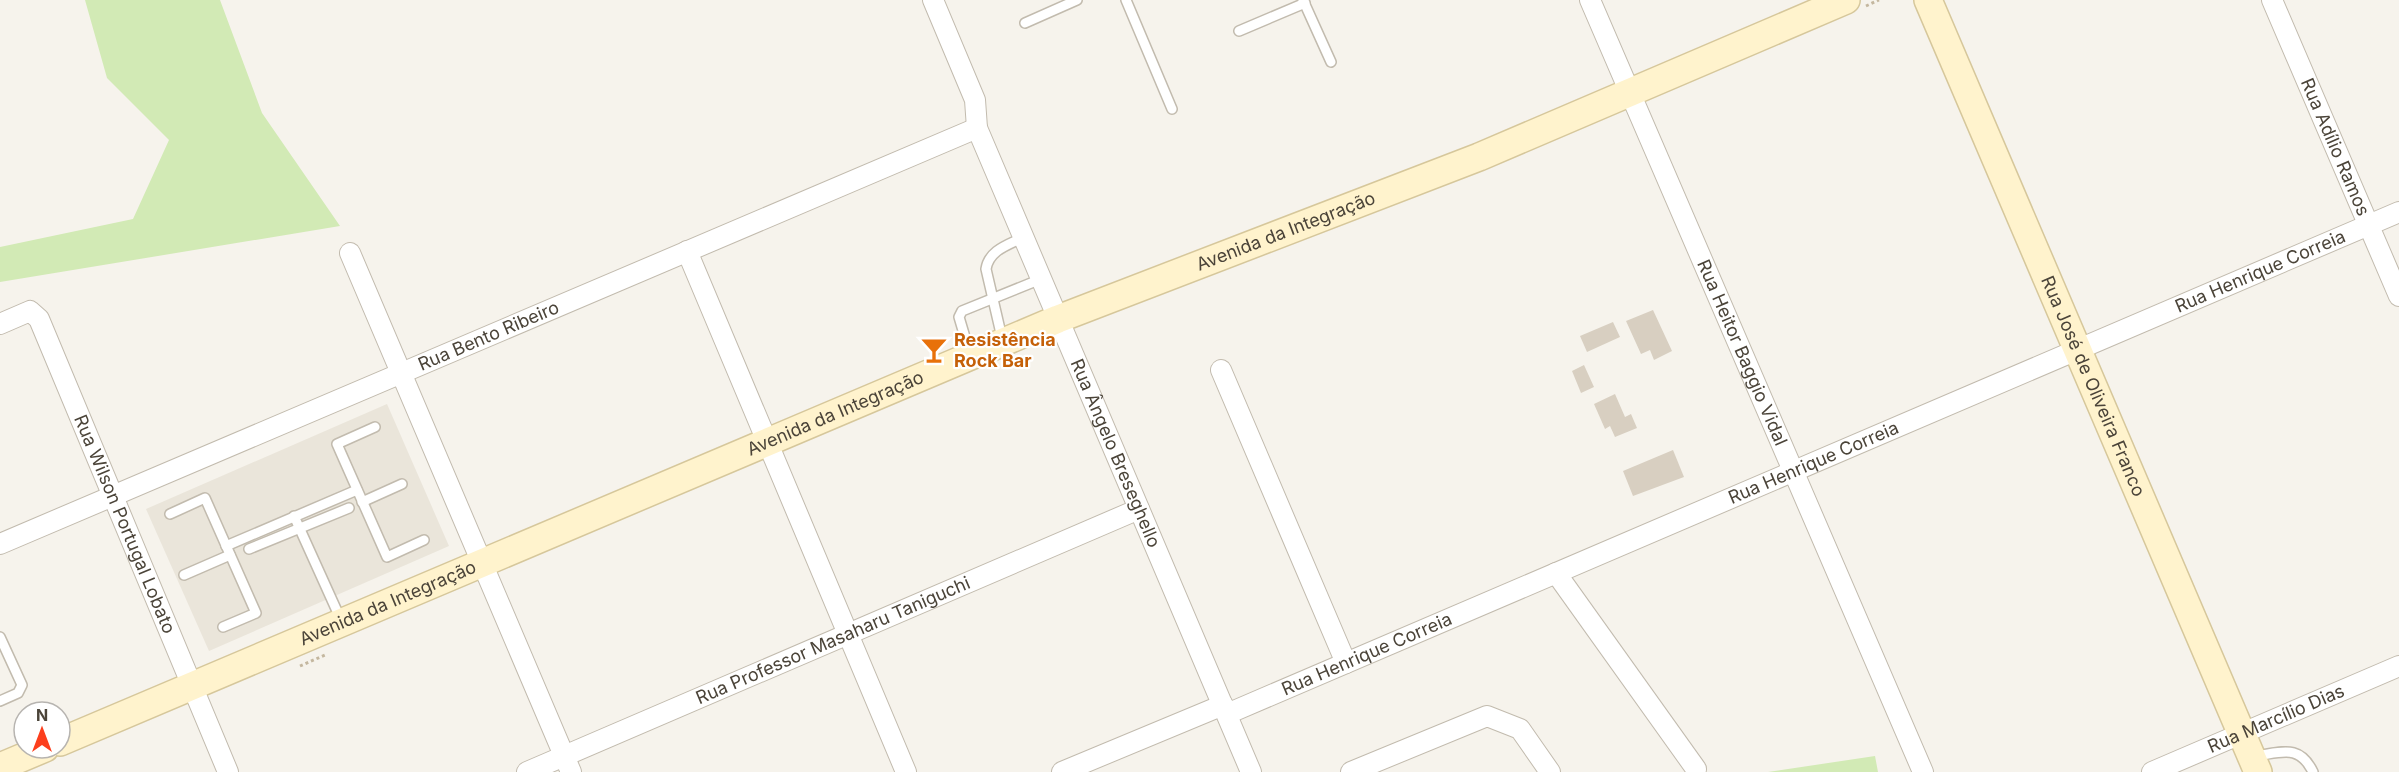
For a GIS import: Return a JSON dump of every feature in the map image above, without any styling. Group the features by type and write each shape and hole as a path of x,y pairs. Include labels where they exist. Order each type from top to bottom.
{"main road":[{"name":"Avenida da Integração","path":"72,737 1058,319 1421,180 1846,0"},
{"name":"Rua José de Oliveira Franco","path":"1928,0 2250,754"},
{"path":"0,767 17,760"}],"street":[{"name":"Rua Ângelo Breseghello","path":"933,0 975,100 977,128 1251,772"},
{"name":"Rua Heitor Baggio Vidal","path":"1590,0 1923,772"},
{"name":"Rua Adílio Ramos","path":"2272,0 2399,296"},
{"name":"Rua Bento Ribeiro","path":"0,544 977,128"},
{"name":"Rua Henrique Correia","path":"1062,772 1346,663 2399,212"},
{"path":"687,251 906,772"},
{"path":"350,254 567,764"},
{"name":"Rua Wilson Portugal Lobato","path":"0,324 30,311 39,319 228,772"},
{"path":"1221,370 1346,663"},
{"name":"Rua Professor Masaharu Taniguchi","path":"527,772 567,764 848,634 1139,509"},
{"path":"1556,573 1696,770"},
{"name":"Rua Marcílio Dias","path":"2152,772 2250,754 2399,666"},
{"path":"1351,772 1487,716 1520,729 1550,772"}],"lane":[{"path":"1025,23 1077,0"},
{"path":"1126,0 1172,109"},
{"path":"1239,31 1304,2 1330,62"},
{"path":"1003,343 986,269 987,261 994,252 1023,237"},
{"path":"971,356 960,314 993,297 1041,279"},
{"path":"375,427 337,444 362,502 387,557 424,540"},
{"path":"362,502 402,484"},
{"path":"184,575 294,516 357,490"},
{"path":"170,514 205,498 256,612 223,627"},
{"path":"249,549 349,508"},
{"path":"294,516 342,622"},
{"path":"0,637 22,685 18,693 0,701"},
{"path":"2250,754 2291,752 2301,754 2306,757 2313,772"}],"shaded area":[{"path":"387,404 449,546 209,651 146,509"}],"green space":[{"path":"85,0 220,0 262,113 340,226 0,282 0,247 133,219 169,140 107,78"},
{"path":"1875,756 1878,772 1768,772"}],"building":[{"path":"1653,310 1672,351 1654,360 1650,350 1641,354 1626,321"},
{"path":"1613,322 1620,337 1587,352 1580,336"},
{"path":"1584,365 1594,387 1581,393 1572,371"},
{"path":"1615,394 1625,417 1631,414 1637,428 1615,437 1610,426 1605,429 1594,404"},
{"path":"1673,450 1684,477 1633,496 1623,471"}],"place":[{"name":"Resistência Rock Bar","path":"934,350"}]}
